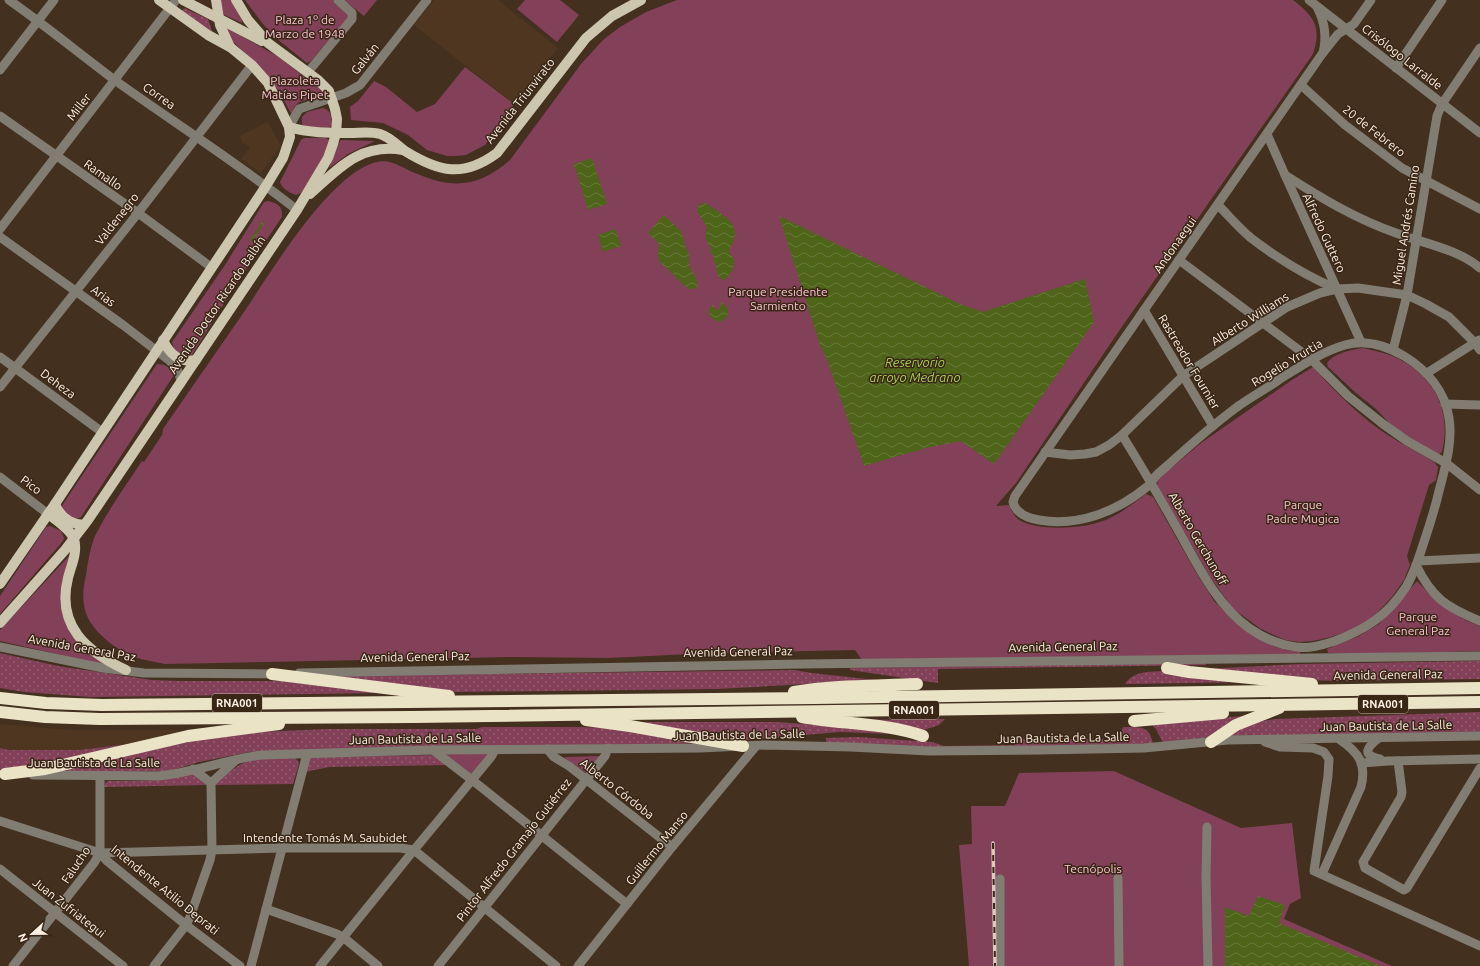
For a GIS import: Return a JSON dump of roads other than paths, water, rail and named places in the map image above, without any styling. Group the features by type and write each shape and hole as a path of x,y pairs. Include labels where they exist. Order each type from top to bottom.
{"highway":[{"path":"1167,668 1189,672 1353,690"},
{"path":"272,674 443,695 474,702"},
{"path":"766,698 814,688 917,684"},
{"name":"Avenida General Paz","path":"0,698 78,705 474,702 1480,688"},
{"name":"RNA001","path":"0,712 38,717 72,719 541,715 1480,702"},
{"path":"1134,721 1206,715 1286,705"},
{"path":"1211,742 1236,726 1286,705"},
{"path":"772,712 819,720 912,732 923,736"},
{"path":"541,715 630,726 743,746"},
{"path":"3,774 45,769 188,736 337,717"}],"main road":[{"name":"Avenida Doctor Ricardo Balbín","path":"0,584 55,504 266,186 287,149 290,137 289,128 268,83 252,65 230,47 208,35 159,0"},
{"path":"183,0 268,44"},
{"path":"216,0 218,17 230,47"},
{"name":"Avenida Doctor Ricardo Balbín","path":"0,623 56,560 84,525 303,201 331,151 336,133 337,119 332,98 325,86 268,44 248,20 236,0"},
{"name":"Avenida Triunvirato","path":"289,128 308,132 366,132 379,134 389,138 404,150 437,168 451,170 464,169 487,160 497,153 586,38 612,16 641,0"},
{"name":"Avenida Triunvirato","path":"303,201 348,161 359,155 377,149 390,148 404,150"},
{"path":"164,340 170,352 176,357 182,360 196,360"},
{"path":"55,504 61,515 71,523 84,525"},
{"path":"48,514 62,525 74,538 75,555 68,578 66,594 70,621 79,638 90,649 104,659 126,670"}],"street":[{"name":"Correa","path":"9,0 115,80 266,186 296,210"},
{"path":"0,70 54,0"},
{"name":"Miller","path":"0,229 176,0"},
{"path":"308,72 352,18 352,13 338,0"},
{"name":"Galván","path":"289,128 299,109 346,93 360,85 427,0"},
{"name":"Andonaegui","path":"1016,511 1012,502 1045,452 1322,54 1338,34 1354,24 1371,0"},
{"path":"1396,68 1442,0"},
{"path":"1312,2 1320,12 1325,28 1325,41 1322,54"},
{"name":"Crisólogo Larralde","path":"1312,2 1480,133"},
{"name":"Miguel Andrés Camino","path":"1393,350 1407,295 1415,240 1437,116 1442,104 1480,48"},
{"name":"Valdenegro","path":"0,387 138,213 252,65"},
{"name":"20 de Febrero","path":"1301,85 1334,115 1402,168 1480,209"},
{"name":"Ramallo","path":"0,116 56,157 138,213 211,268"},
{"name":"Alfredo Guttero","path":"1267,134 1361,342"},
{"path":"1285,175 1342,210 1396,233 1479,264"},
{"path":"1218,205 1250,237 1275,255 1318,281 1337,289"},
{"name":"Arias","path":"0,237 157,351 176,367 180,374 181,382"},
{"path":"1179,260 1311,360 1348,396 1383,424 1407,441 1446,463 1480,490"},
{"name":"Alberto Williams","path":"1045,452 1070,455 1085,454 1096,452 1109,445 1122,435 1183,376 1287,308 1320,293 1337,289 1358,288 1407,295 1449,317 1478,344"},
{"name":"Rastreador Fournier","path":"1144,310 1213,426"},
{"name":"Rogelio Yrurtia","path":"1016,511 1027,517 1038,520 1068,522 1109,511 1130,499 1152,483 1156,476 1238,406 1327,351 1347,344 1361,342 1375,344 1393,350 1413,362 1427,373 1436,386 1445,404 1450,420 1446,463 1435,507 1417,563"},
{"path":"1427,373 1478,344"},
{"name":"Deheza","path":"0,357 102,432"},
{"path":"1445,404 1480,405"},
{"name":"Alberto Gerchunoff","path":"1122,435 1152,483 1205,578 1217,596 1232,614 1249,628 1268,639 1296,647 1317,647 1356,633 1373,623 1389,608 1405,589 1417,563"},
{"name":"Pico","path":"0,477 48,514"},
{"path":"1480,558 1417,563 1424,581 1440,600 1462,613 1480,621"},
{"name":"Avenida General Paz","path":"0,647 103,668 159,674 272,674 801,664 1480,656"},
{"path":"1316,658 1317,647"},
{"name":"Juan Bautista de La Salle","path":"3,774 158,776 262,755 433,750 700,748 756,746 851,747 943,751 1144,748 1211,742 1258,740 1480,736"},
{"path":"1379,738 1369,747 1369,756 1388,761"},
{"path":"1318,873 1361,787 1364,770 1362,763 1351,747 1339,739"},
{"path":"1258,740 1280,747 1313,748 1324,752 1329,759 1318,873"},
{"name":"Guillermo Manso","path":"578,966 672,847 756,746"},
{"name":"Pintor Alfredo Gramajo Gutiérrez","path":"438,966 605,756 608,748"},
{"name":"Alberto Córdoba","path":"548,749 554,756 586,779 672,847"},
{"path":"433,750 627,904"},
{"path":"320,966 491,757 495,750"},
{"path":"251,966 306,754"},
{"path":"154,966 186,925 210,860 212,850 211,783 237,759"},
{"path":"1362,763 1480,759"},
{"path":"1398,761 1402,792 1401,797 1363,862 1363,865 1365,868 1404,890 1407,888 1480,768"},
{"path":"193,770 211,783"},
{"name":"Falucho","path":"13,966 94,863 100,853 100,776"},
{"name":"Intendente Atilio Deprati","path":"0,821 100,853 107,861 186,925 240,966"},
{"path":"1207,827 1206,878 1208,966"},
{"name":"Intendente Tomás M. Saubidet","path":"100,853 282,848 400,848 414,850 556,966"},
{"name":"Juan Zufriategui","path":"0,868 122,966"},
{"path":"1318,873 1480,946"},
{"path":"1118,878 1119,966"},
{"path":"1000,879 1000,966"},
{"path":"266,909 343,937 378,966"}],"water":[{"path":"592,158 607,204 588,210 574,164"},
{"path":"703,203 708,204 726,218 730,222 735,232 735,237 729,252 734,260 734,265 724,280 719,278 716,264 713,261 714,256 710,253 711,248 706,235 707,227 697,211 699,205"},
{"path":"664,215 681,231 689,254 689,266 697,280 697,287 694,289 686,287 660,262 658,256 659,244 648,233"},
{"name":"Reservorio arroyo Medrano","path":"779,216 960,304 982,312 1085,279 1094,322 994,464 961,441 926,448 864,466 829,365 820,345"},
{"path":"263,221 265,222 252,242 250,240"},
{"path":"615,229 621,246 603,252 598,235"},
{"path":"719,302 726,306 728,312 726,318 720,322 711,318 709,312 710,307 713,304 715,309 720,309 721,305"},
{"path":"1258,896 1285,905 1279,923 1381,966 1225,966 1225,907 1249,916"}],"railway":[{"path":"993,843 995,966"}],"park label":[{"name":"Plaza 1º de Marzo de 1948","path":"305,27"},
{"name":"Plazoleta Matías Pipet","path":"295,88"},
{"name":"Parque Presidente Sarmiento","path":"778,299"},
{"name":"Parque Padre Mugica","path":"1303,512"},
{"name":"Parque General Paz","path":"1418,624"},
{"name":"Tecnópolis","path":"1093,869"}]}
